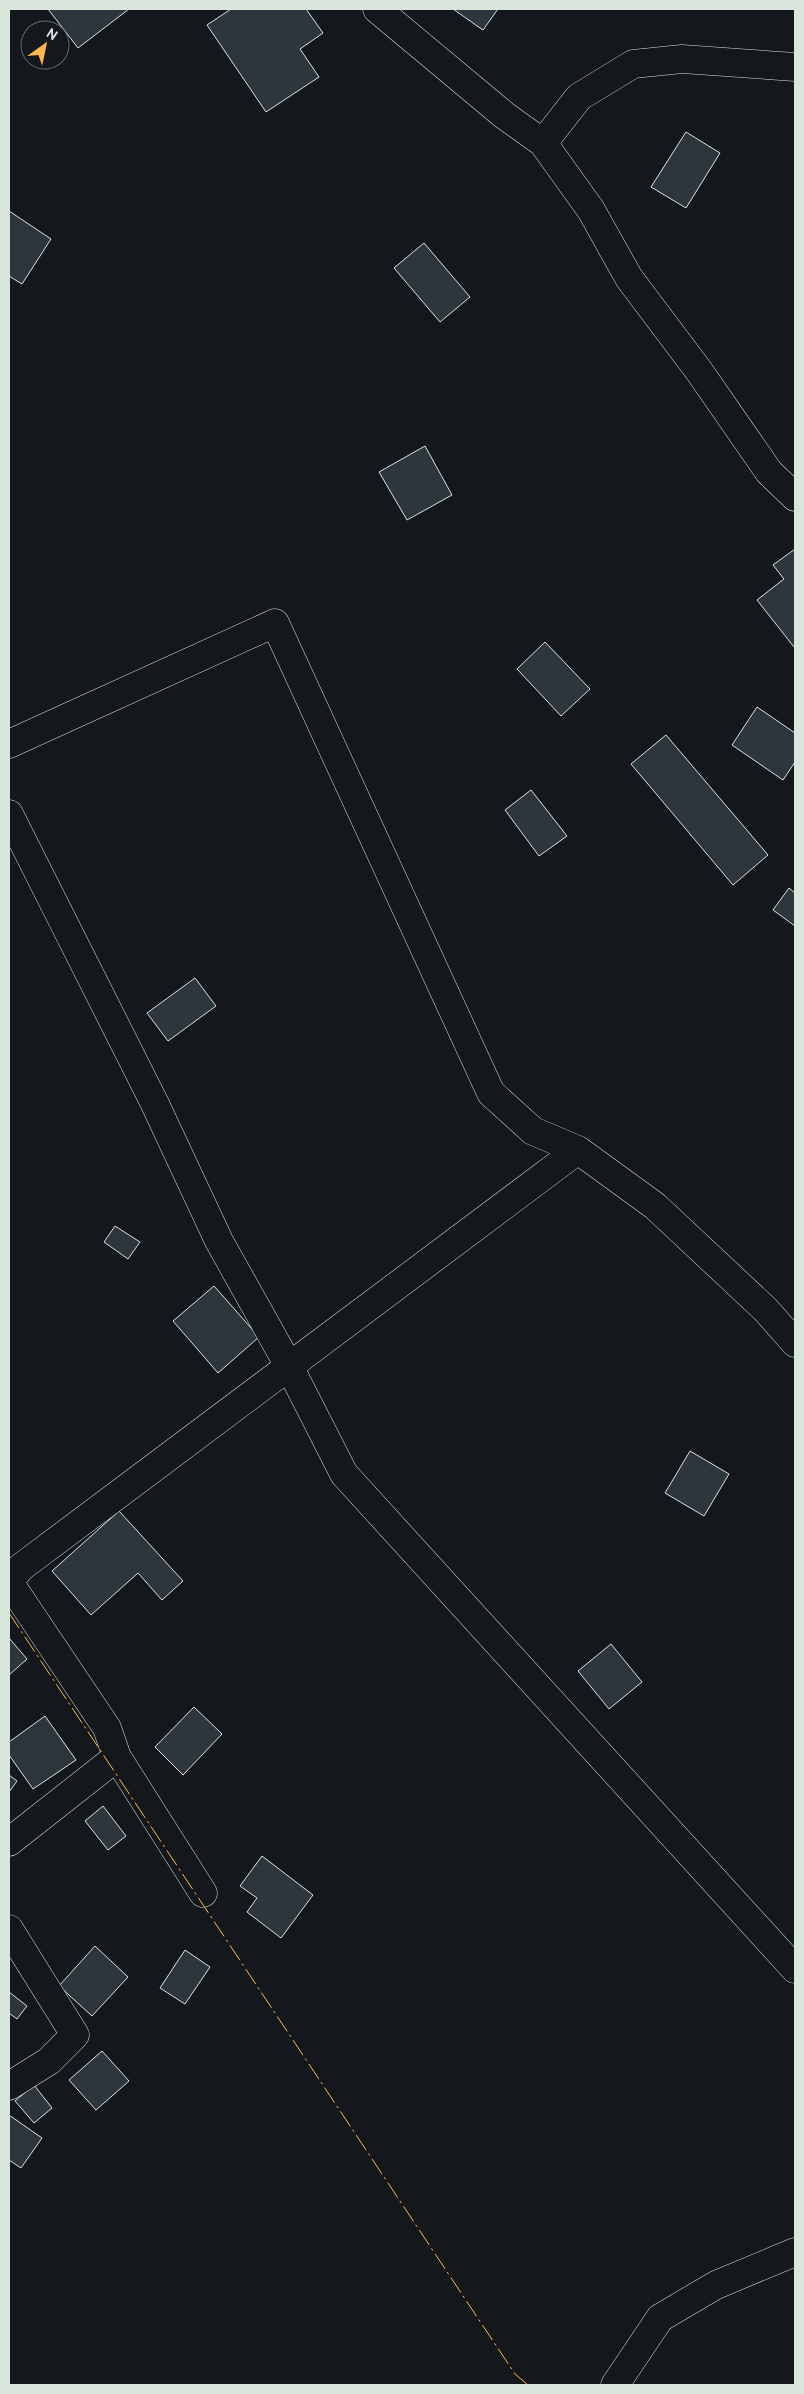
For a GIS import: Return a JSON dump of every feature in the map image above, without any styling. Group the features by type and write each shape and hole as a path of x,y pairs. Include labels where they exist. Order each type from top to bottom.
{"street":[{"path":"377,9 504,115 543,143 591,210 629,278 699,371 769,472 795,497"},
{"path":"543,143 579,97 633,64 682,59 795,67"},
{"path":"9,744 275,623 491,1093 533,1131 578,1150 655,1206 766,1310 795,1343"},
{"path":"9,814 155,1104 219,1241 290,1366 344,1474 795,1969"},
{"path":"203,1893 117,1758 106,1728 9,1582 20,1568 578,1150"},
{"path":"9,1842 117,1758"},
{"path":"9,1929 74,2035 49,2061 9,2086"},
{"path":"614,2385 660,2318 716,2284 795,2252"}],"building":[{"path":"48,9 129,9 78,48 70,38 70,20 56,20"},
{"path":"231,9 306,9 323,33 300,49 319,77 266,112 207,25"},
{"path":"453,9 498,9 483,30"},
{"path":"686,132 720,153 686,208 651,187"},
{"path":"9,211 51,239 22,284 9,276"},
{"path":"424,243 470,297 440,322 394,268"},
{"path":"425,446 452,495 407,520 379,472"},
{"path":"795,549 794,647 757,600 784,579 773,565"},
{"path":"545,642 590,689 561,716 517,669"},
{"path":"757,707 795,733 795,762 783,780 732,745"},
{"path":"666,735 768,855 733,885 631,764"},
{"path":"531,790 567,836 539,856 505,810"},
{"path":"789,888 795,893 795,926 773,910"},
{"path":"195,978 216,1006 168,1041 147,1013"},
{"path":"115,1226 140,1242 128,1259 104,1242"},
{"path":"214,1286 259,1337 218,1373 173,1321"},
{"path":"690,1451 729,1474 704,1516 665,1493"},
{"path":"119,1511 183,1581 162,1600 138,1573 91,1615 52,1571"},
{"path":"9,1638 27,1659 9,1675"},
{"path":"611,1644 642,1682 609,1709 578,1671"},
{"path":"194,1707 222,1734 183,1775 155,1747"},
{"path":"45,1716 76,1760 33,1789 9,1755 9,1742"},
{"path":"9,1775 17,1781 9,1792"},
{"path":"103,1806 126,1836 108,1850 85,1821"},
{"path":"262,1856 313,1895 281,1938 247,1912 257,1898 240,1886"},
{"path":"95,1946 128,1977 92,2016 59,1986"},
{"path":"185,1950 210,1967 185,2004 160,1988"},
{"path":"9,1992 27,2006 17,2019 9,2013"},
{"path":"102,2051 129,2081 96,2110 69,2080"},
{"path":"34,2085 52,2108 34,2123 15,2101"},
{"path":"9,2115 42,2138 21,2168 9,2160"}],"power":[{"path":"9,1613 515,2374 528,2385"}]}
